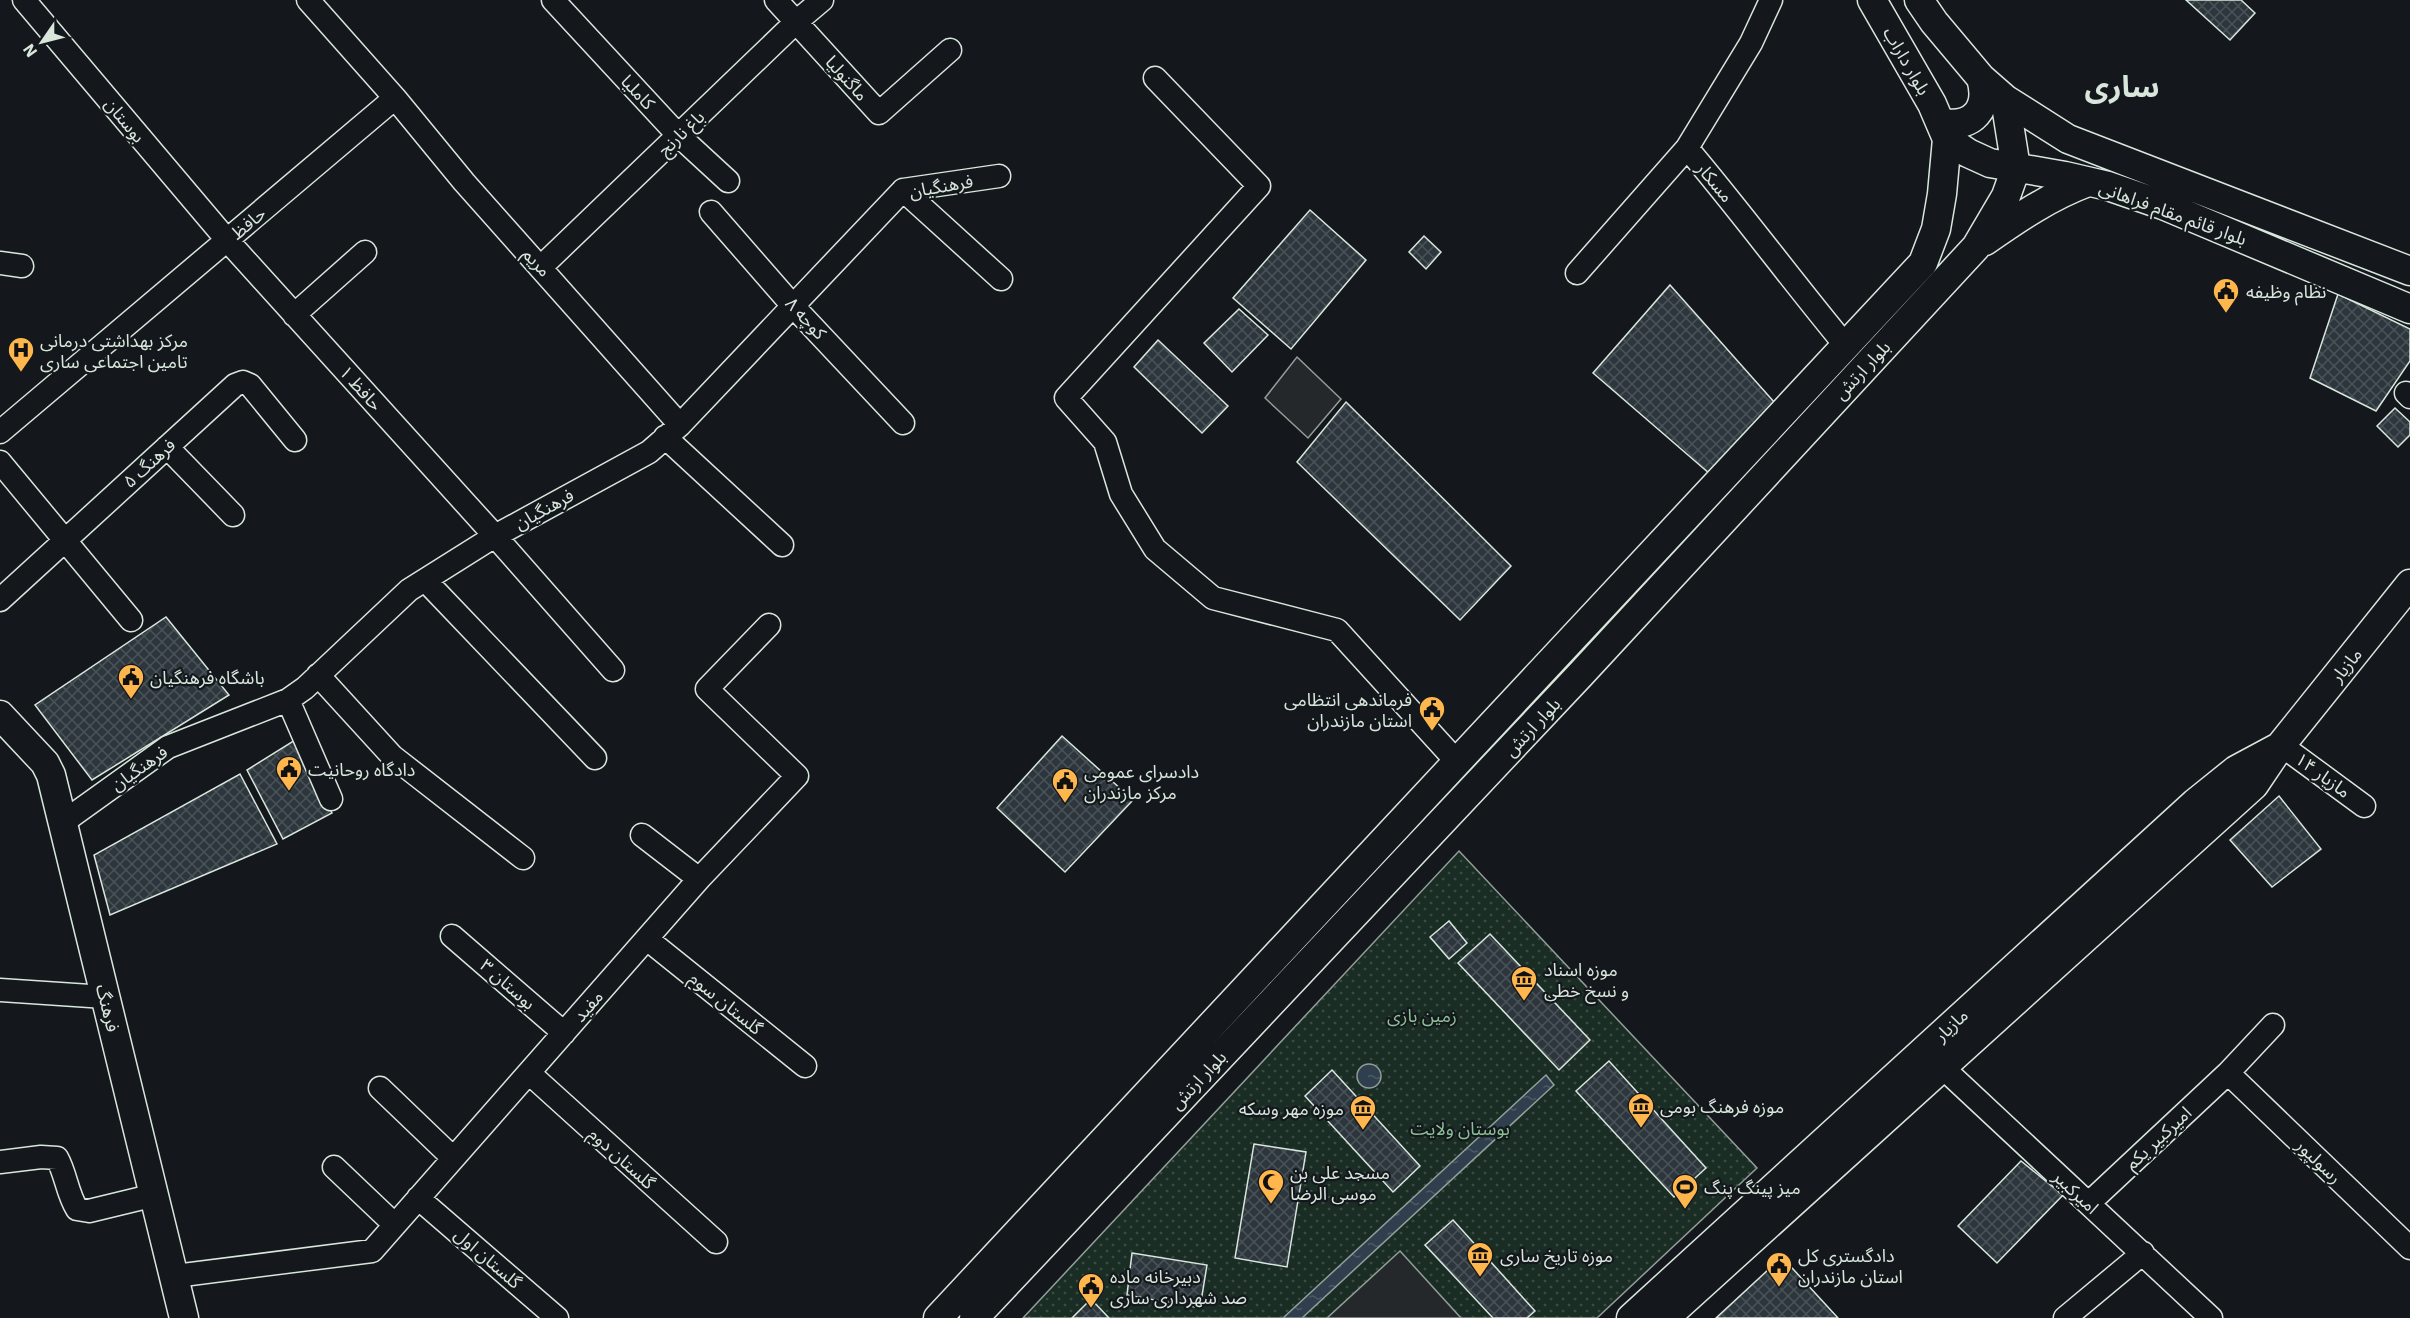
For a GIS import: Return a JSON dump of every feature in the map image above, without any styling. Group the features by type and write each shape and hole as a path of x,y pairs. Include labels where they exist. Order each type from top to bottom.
{"main road":[{"name":"بلوار داراب","path":"1872,0 1908,59 1944,131"},
{"path":"1919,0 1934,22 1981,78 1984,90 1983,103 1977,114 1967,122 1954,125 1944,131"},
{"name":"بلوار قائم مقام فراهانی","path":"1981,78 2005,99 2068,139 2410,272"},
{"name":"بلوار ارتش","path":"974,1318 1579,677 1976,247 2006,196 2016,168 2005,99"},
{"name":"بلوار قائم مقام فراهانی","path":"1944,131 1968,153 1990,162 2088,182 2163,205 2410,309"},
{"name":"بلوار ارتش","path":"938,1318 1923,263 1936,229 1942,194 1944,131"},
{"path":"1976,247 2040,204 2088,182"},
{"name":"مازیار","path":"1665,1318 1781,1197 2039,944 2195,803 2232,788 2254,785 2281,745 2410,585"},
{"path":"1557,657 1579,677"},
{"name":"فرهنگ","path":"0,715 49,770 184,1318"},
{"path":"1458,763 1479,783"},
{"name":"مازیار","path":"1631,1318 1941,1066 2232,788"}],"street":[{"name":"بوستان","path":"24,0 227,240"},
{"path":"308,0 395,98"},
{"name":"کاملیا","path":"553,0 678,135 728,181"},
{"name":"ماگنولیا","path":"776,0 879,113 950,50"},
{"name":"باغ نارنج","path":"541,267 796,22 822,0"},
{"path":"1687,148 1751,43 1771,0"},
{"path":"1155,78 1259,186 1066,398 1105,442 1121,494 1155,549 1213,598 1337,630 1458,763"},
{"name":"حافظ","path":"0,432 395,98"},
{"name":"مریم","path":"395,98 464,182 541,267 673,431 782,545"},
{"name":"مسکار","path":"1577,273 1687,148 1743,214 1796,285 1846,346"},
{"name":"فرهنگیان","path":"62,823 168,747 288,700 409,590 495,536 649,452 673,431 903,190 999,177"},
{"path":"903,190 1001,279"},
{"name":"کوچه ۸","path":"711,212 793,306 903,423"},
{"name":"حافظ ۱","path":"227,240 613,670"},
{"path":"294,315 365,252"},
{"name":"فرهنگ ۵","path":"0,600 235,385 243,382 250,385 295,440"},
{"path":"167,447 233,515"},
{"path":"0,462 131,620"},
{"path":"425,580 595,758"},
{"name":"مفید","path":"175,1276 372,1251 699,879 797,776 707,689 769,625"},
{"path":"318,675 392,756 524,858"},
{"path":"288,700 331,799"},
{"name":"مازیار ۱۴","path":"2281,745 2364,806"},
{"path":"642,835 699,879"},
{"name":"بوستان ۳","path":"452,936 564,1033"},
{"name":"گلستان سوم","path":"647,939 805,1066"},
{"path":"0,990 105,997"},
{"name":"امیرکبیر یکم","path":"2089,1203 2228,1073 2273,1025"},
{"name":"امیرکبیر","path":"1941,1066 2211,1318"},
{"name":"گلستان دوم","path":"529,1073 716,1242"},
{"name":"رسولپور","path":"2228,1073 2410,1248"},
{"path":"380,1088 453,1158"},
{"path":"0,1162 41,1157 57,1158 63,1168 70,1198 77,1209 89,1210 155,1195"},
{"path":"334,1167 395,1225"},
{"name":"گلستان اول","path":"418,1198 557,1318"},
{"path":"2065,1318 2143,1253"}],"green space":[{"name":"بوستان ولایت","path":"1459,851 1757,1168 1597,1318 1023,1318"}],"shaded area":[{"path":"1297,357 1341,399 1308,438 1265,398"},
{"path":"1400,1251 1461,1318 1327,1318"}],"water":[{"path":"1364,1064 1374,1064 1381,1071 1381,1081 1374,1088 1364,1088 1357,1081 1357,1071"},
{"path":"1546,1075 1554,1085 1302,1318 1283,1318"}],"building":[{"path":"2186,0 2241,0 2255,13 2230,40"},
{"path":"1310,210 1366,260 1291,349 1233,298"},
{"path":"1424,236 1441,252 1426,269 1409,252"},
{"path":"1670,285 1775,403 1710,474 1593,373"},
{"path":"2338,294 2410,329 2410,361 2376,411 2310,378"},
{"path":"1239,309 1268,335 1232,372 1204,343"},
{"path":"1158,340 1228,406 1202,433 1134,367"},
{"path":"1346,402 1511,566 1460,620 1297,462"},
{"path":"2395,408 2410,422 2410,435 2398,447 2377,426"},
{"name":"باشگاه فرهنگیان","path":"166,617 229,695 92,780 35,705"},
{"name":"دادسرای عمومی مرکز مازندران","path":"1062,736 1133,800 1065,872 997,808"},
{"name":"دادگاه روحانیت","path":"295,740 332,813 283,839 247,770"},
{"path":"240,774 277,844 110,915 94,855"},
{"path":"2279,796 2321,849 2272,887 2230,840"},
{"path":"1449,921 1467,943 1449,959 1430,937"},
{"name":"موزه اسناد و نسخ خطی","path":"1490,934 1590,1040 1559,1070 1458,963"},
{"name":"موزه فرهنگ بومی","path":"1609,1061 1706,1168 1674,1197 1576,1091"},
{"name":"موزه مهر وسکه","path":"1332,1070 1420,1166 1393,1192 1305,1096"},
{"name":"مسجد علی بن موسی الرضا","path":"1254,1144 1306,1152 1287,1267 1235,1258"},
{"path":"2021,1161 2063,1195 1997,1263 1958,1226"},
{"name":"موزه تاریخ ساری","path":"1453,1220 1535,1311 1527,1318 1493,1318 1425,1245"},
{"path":"1132,1253 1207,1265 1200,1308 1127,1295"},
{"name":"دادگستری کل استان مازندران","path":"1782,1257 1838,1318 1716,1318"},
{"name":"دبیرخانه ماده صد شهرداری ساری","path":"1091,1299 1109,1318 1072,1318"}],"place":[{"name":"نظام وظیفه","path":"2226,314"},
{"name":"مرکز بهداشتی درمانی تامین اجتماعی ساری","path":"21,373"},
{"name":"باشگاه فرهنگیان","path":"131,700"},
{"name":"فرماندهی انتظامی استان مازندران","path":"1432,732"},
{"name":"دادگاه روحانیت","path":"289,792"},
{"name":"دادسرای عمومی مرکز مازندران","path":"1065,804"},
{"name":"موزه اسناد و نسخ خطی","path":"1524,1002"},
{"name":"موزه فرهنگ بومی","path":"1641,1129"},
{"name":"موزه مهر وسکه","path":"1363,1131"},
{"name":"مسجد علی بن موسی الرضا","path":"1271,1205"},
{"name":"میز پینگ پنگ","path":"1685,1210"},
{"name":"موزه تاریخ ساری","path":"1480,1278"},
{"name":"دادگستری کل استان مازندران","path":"1779,1288"},
{"name":"دبیرخانه ماده صد شهرداری ساری","path":"1091,1309"}],"district":[{"name":"ساری","path":"2122,85"}],"park label":[{"name":"زمین بازی","path":"1422,1015"}]}
